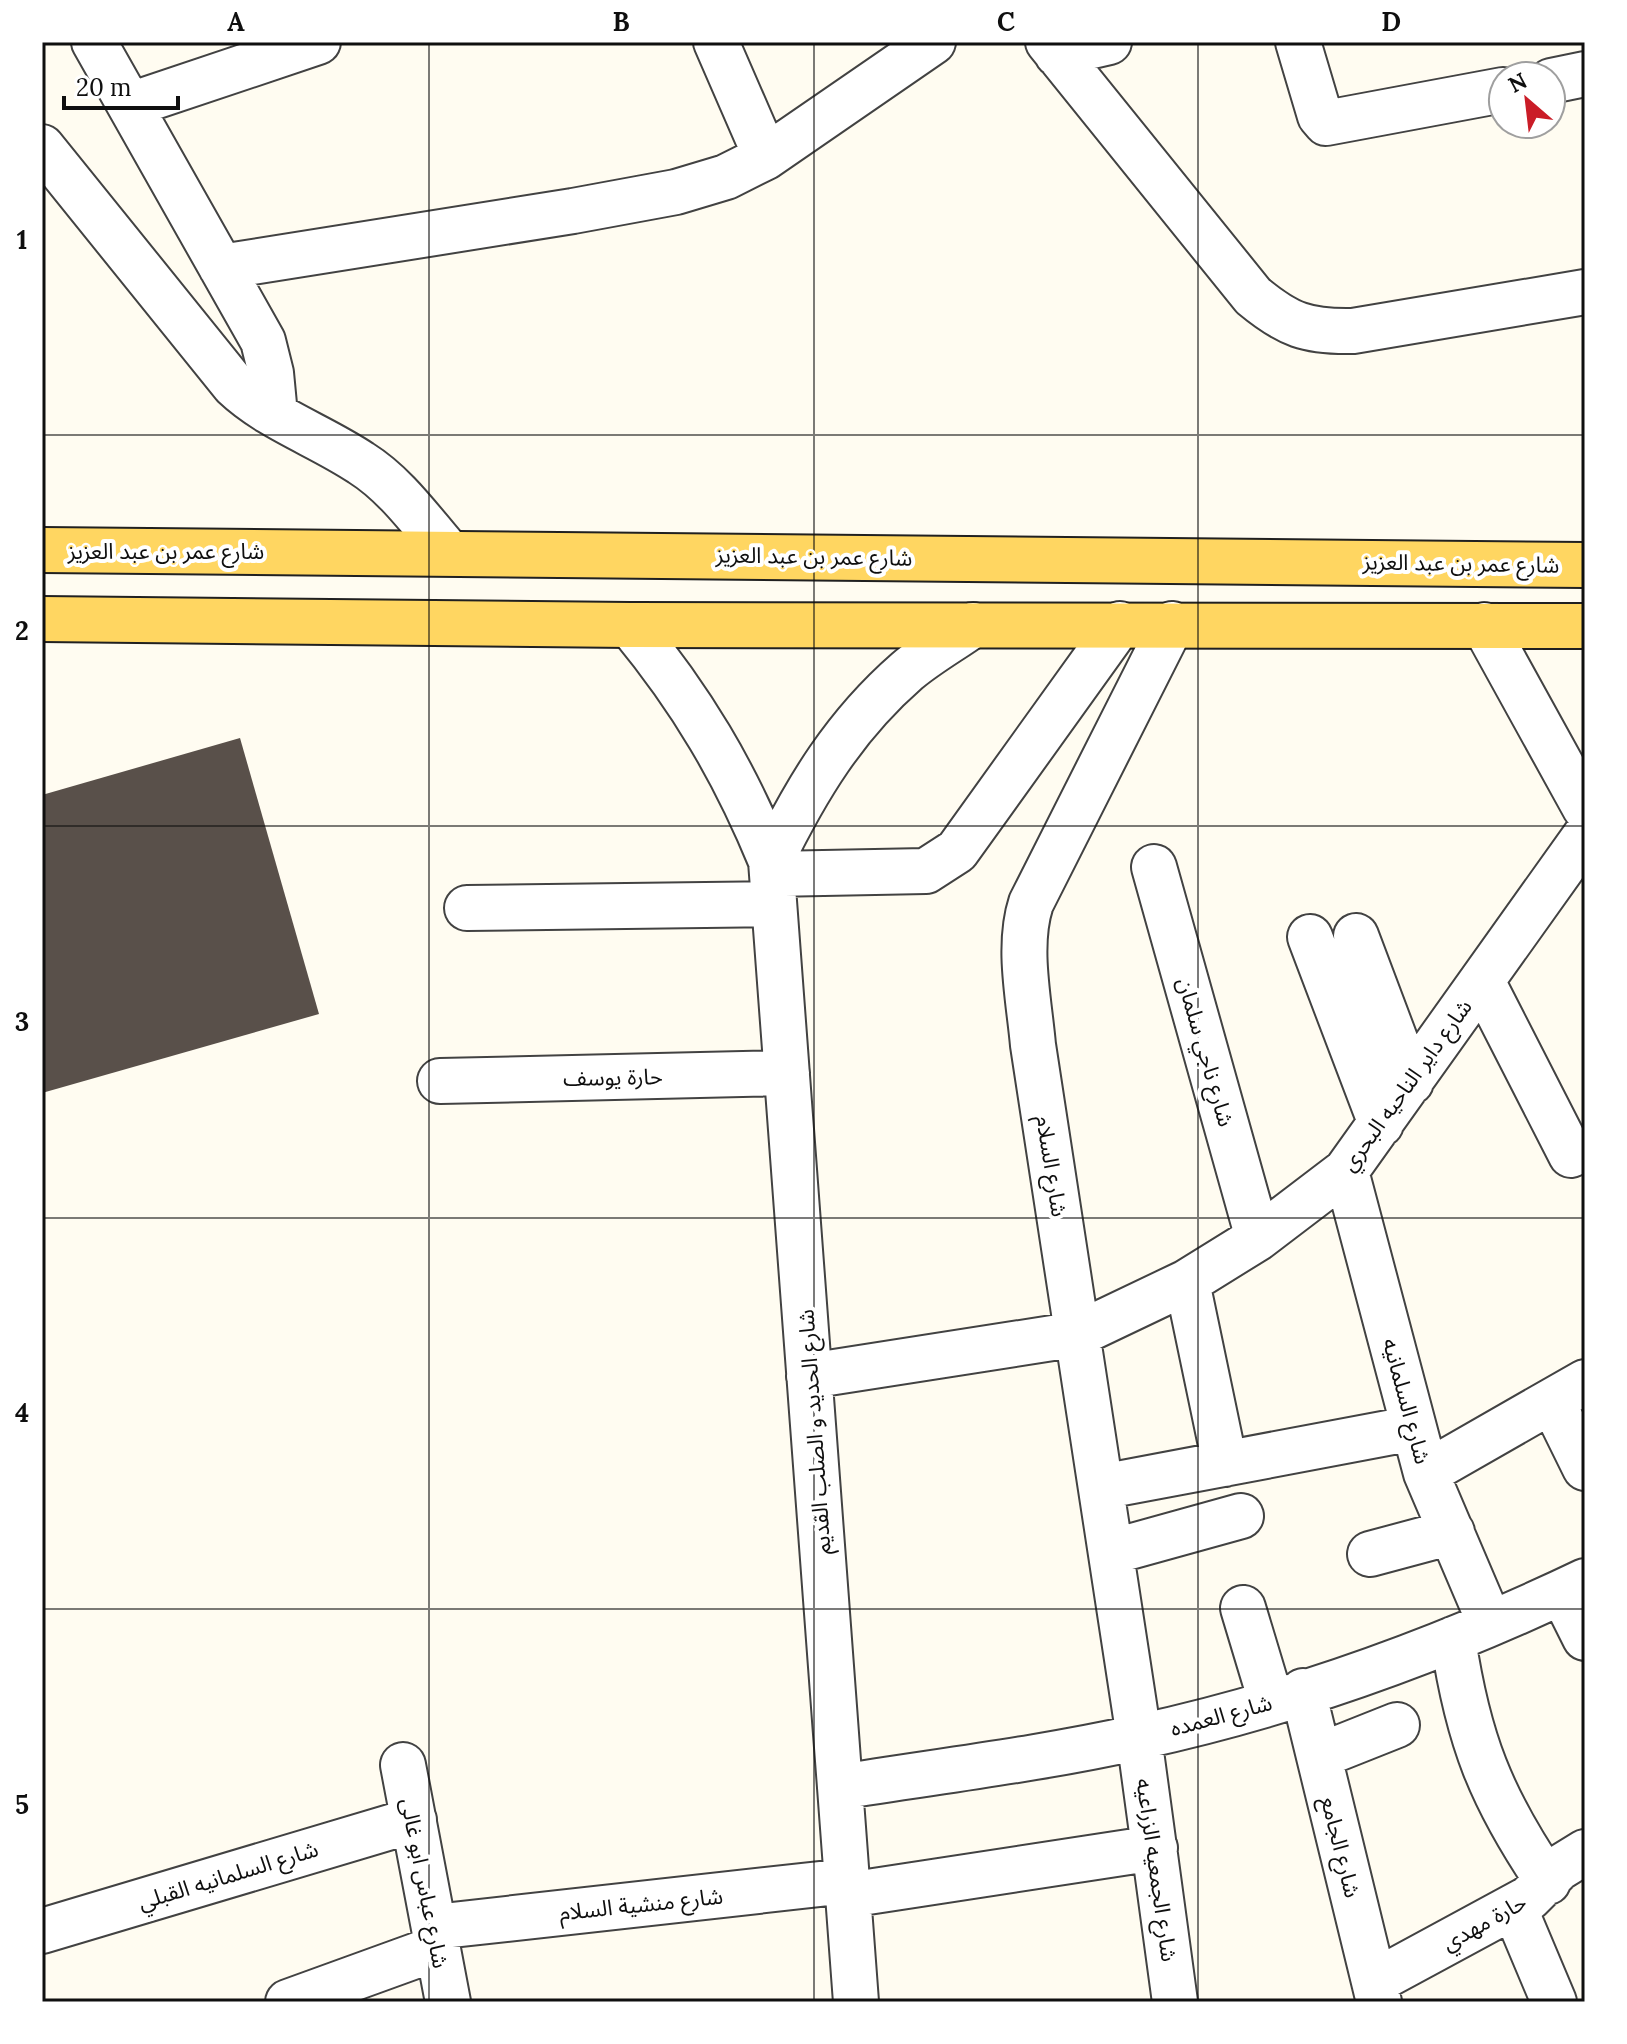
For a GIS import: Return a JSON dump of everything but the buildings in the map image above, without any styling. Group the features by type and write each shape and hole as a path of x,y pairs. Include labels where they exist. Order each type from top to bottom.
{"main road":[{"name":"شارع عمر بن عبد العزيز","path":"42,550 1585,565"},
{"path":"42,619 630,625 1585,626"}],"street":[{"path":"94,42 263,341 271,373 275,415"},
{"path":"130,105 318,42"},
{"path":"716,42 766,157"},
{"path":"221,267 676,192 726,177 766,157 933,42"},
{"path":"1052,48 1109,42"},
{"path":"1298,42 1320,116 1326,123 1487,93"},
{"path":"1052,48 1253,296 1281,320 1316,332 1353,331 1581,288"},
{"path":"42,147 234,385 251,401 364,464 392,487 448,552"},
{"path":"467,908 772,880 926,871 943,863 957,851 1120,624"},
{"name":"شارع السلام","path":"1139,1737 1033,1045 1025,921 1172,624"},
{"name":"شارع الحديد و الصلب القديم","path":"630,625 674,679 712,736 745,797 772,880 856,2002"},
{"path":"772,880 806,790 852,726 908,670 973,625"},
{"path":"1484,625 1585,808"},
{"name":"شارع داير الناحيه البحري","path":"809,1376 1078,1334 1187,1282 1258,1238 1346,1171 1585,836"},
{"name":"شارع ناجي سلمان","path":"1154,867 1258,1238"},
{"path":"1356,936 1411,1082"},
{"path":"1310,937 1381,1124"},
{"path":"1482,981 1571,1155"},
{"name":"حارة يوسف","path":"440,1081 787,1073"},
{"name":"شارع السلمانيه","path":"1346,1171 1426,1473 1452,1532 1471,1631 1462,1704 1482,1767 1511,1827 1531,1894 1554,2002"},
{"path":"1187,1282 1225,1464"},
{"path":"1426,1473 1568,1392 1585,1468"},
{"path":"1101,1487 1414,1428"},
{"path":"1111,1552 1241,1516"},
{"path":"1370,1554 1452,1532"},
{"path":"1574,1587 1585,1638"},
{"name":"شارع العمده","path":"840,1787 1139,1737 1287,1696 1471,1631 1574,1587"},
{"name":"شارع الجامع","path":"1243,1608 1319,1756 1376,1992"},
{"path":"1319,1756 1397,1725"},
{"name":"شارع الجمعيه الزراعيه","path":"1139,1737 1175,2002"},
{"name":"شارع عباس ابو غالى","path":"403,1765 436,1938 441,2000"},
{"name":"شارع السلمانيه القبلي","path":"42,1931 414,1820"},
{"name":"شارع منشية السلام","path":"288,2002 436,1938 1155,1848"},
{"name":"حارة مهدي","path":"1376,1992 1531,1894 1559,1868 1585,1852"}]}
